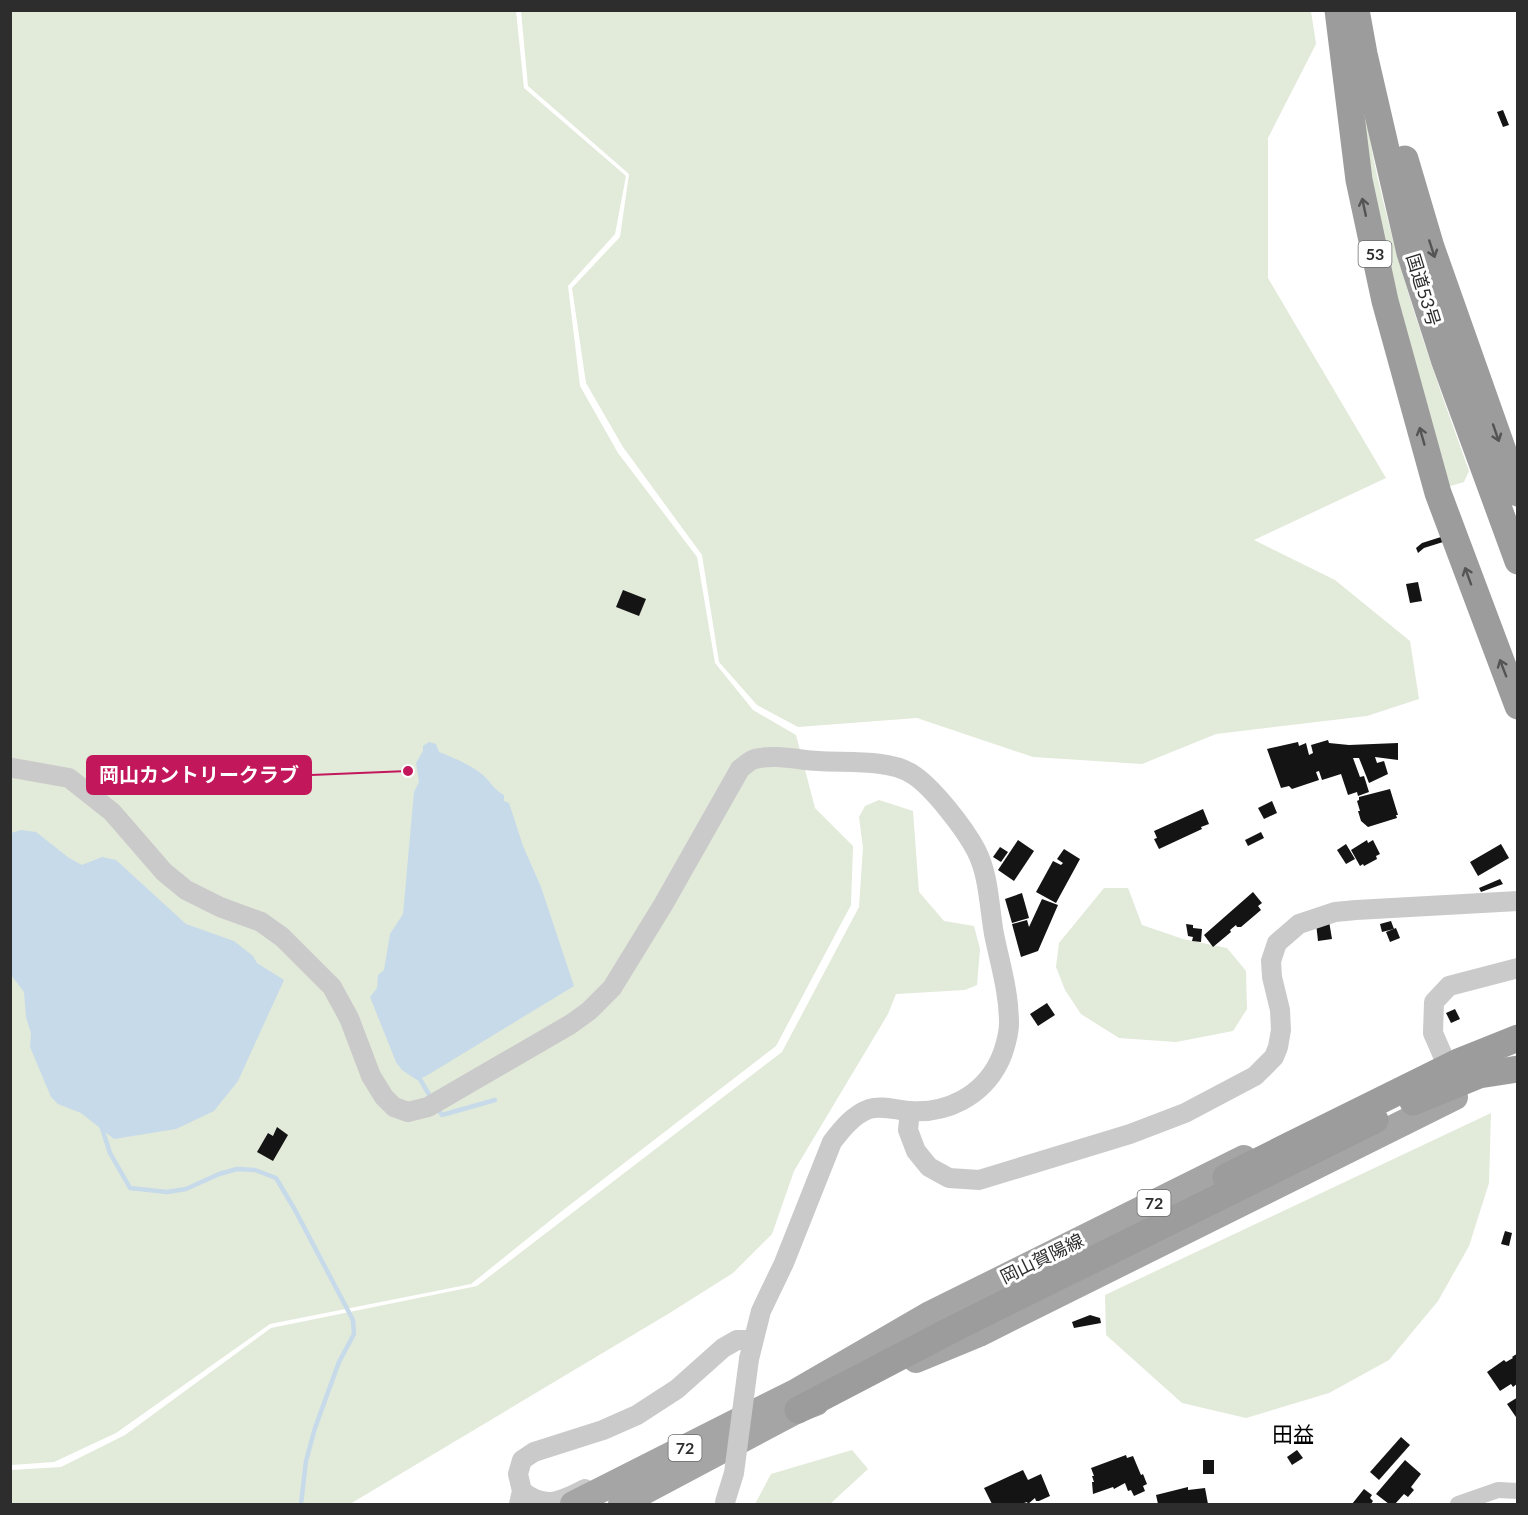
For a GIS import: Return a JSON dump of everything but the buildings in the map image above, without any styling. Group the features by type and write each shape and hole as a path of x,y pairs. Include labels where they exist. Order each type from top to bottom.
{"highway":[{"name":"53","path":"1338,10 1359,180 1385,301 1438,493 1518,706"},
{"name":"国道53号","path":"1356,10 1410,253 1444,359 1497,470 1518,561"},
{"name":"53","path":"1365,10 1402,148 1497,470 1518,493"},
{"name":"72","path":"797,1401 940,1323 1226,1177 1458,1062 1518,1038"},
{"name":"72","path":"797,1401 957,1327 1405,1105 1479,1075 1518,1068"}],"main road":[{"name":"岡山賀陽線","path":"621,1504 729,1447 928,1315 1444,1059 1518,1026"},
{"name":"岡山賀陽線","path":"573,1504 702,1439 797,1401 979,1334 1460,1094 1518,1068"}],"street":[{"path":"13,768 69,778 112,812 164,872 186,890 220,907 261,922 282,937 332,987 349,1018 371,1076 384,1097 394,1107 408,1112 428,1107 571,1024 589,1011 612,988 663,905 731,783 740,769 754,759 774,758 891,766 910,772 921,780 949,812 976,849 985,872 994,935 1006,983 1009,1025 999,1062 982,1086 967,1098 949,1107 930,1111 882,1107 868,1109 844,1126 832,1142 784,1263 761,1311 751,1349 734,1473 724,1503"},
{"path":"910,1111 908,1130 916,1151 929,1167 949,1178 979,1180 1130,1134 1185,1113 1255,1076 1274,1057 1281,1030 1280,1010 1272,978 1271,961 1276,943 1299,924 1335,912 1518,901"},
{"path":"1460,1094 1433,1033 1434,1002 1449,986 1518,968"},
{"path":"702,1439 686,1441 657,1453 575,1495 554,1502 543,1503 521,1498 518,1474 522,1460 534,1452 603,1430 637,1415 677,1389 723,1348 737,1340 751,1349"},
{"path":"642,1504 706,1472 729,1447"},
{"path":"1458,1504 1498,1490 1518,1491"}],"green space":[{"path":"11,11 516,11 524,88 626,176 615,234 568,286 580,386 618,453 697,557 715,663 753,710 796,735 815,808 853,846 851,905 776,1046 471,1284 270,1324 116,1433 54,1462 11,1465"},
{"path":"521,11 1311,11 1316,44 1268,138 1268,278 1386,478 1254,540 1335,580 1410,641 1419,699 1367,716 1216,734 1142,764 1033,757 917,718 798,727 757,705 719,662 702,555 623,447 586,383 572,288 620,237 629,174 528,86"},
{"path":"1357,57 1374,159 1399,263 1469,471 1464,482 1447,487 1370,192"},
{"path":"879,800 913,811 919,892 944,921 974,926 980,949 977,985 965,990 896,994 888,1014 794,1171 772,1234 733,1273 350,1504 11,1504 11,1470 61,1467 125,1435 271,1328 477,1286 782,1052 859,907 863,848 859,817 865,806"},
{"path":"1104,888 1128,888 1142,925 1183,939 1227,948 1246,971 1247,1009 1233,1031 1176,1042 1119,1038 1081,1014 1065,990 1056,967 1059,943"},
{"path":"1491,1113 1489,1183 1469,1246 1438,1301 1389,1360 1329,1393 1246,1418 1182,1403 1106,1335 1105,1295"},
{"path":"852,1450 868,1469 830,1504 755,1504 771,1474"}],"water":[{"path":"429,742 436,744 439,752 465,763 483,775 504,795 504,801 509,803 523,846 541,887 574,986 417,1080 402,1070 396,1062 370,997 377,988 378,975 384,970 390,934 403,914 414,792 419,782 416,763 423,751 423,746"},
{"path":"21,830 36,832 69,858 82,865 102,857 116,860 186,924 234,941 253,956 257,963 284,980 238,1081 214,1111 176,1129 114,1139 81,1113 58,1104 51,1097 30,1047 31,1033 26,1017 24,992 11,975 11,833"}],"waterway":[{"path":"417,1074 431,1098"},
{"path":"440,1112 442,1115 495,1100"},
{"path":"101,1125 110,1153 130,1188 167,1192 186,1189 219,1174 237,1169 255,1170 276,1178 295,1210 353,1320 354,1334 339,1362 315,1428 306,1461 301,1504"}],"place":[{"name":"岡山カントリークラブ","path":"408,771"}],"district":[{"name":"田益","path":"1293,1435"}]}
